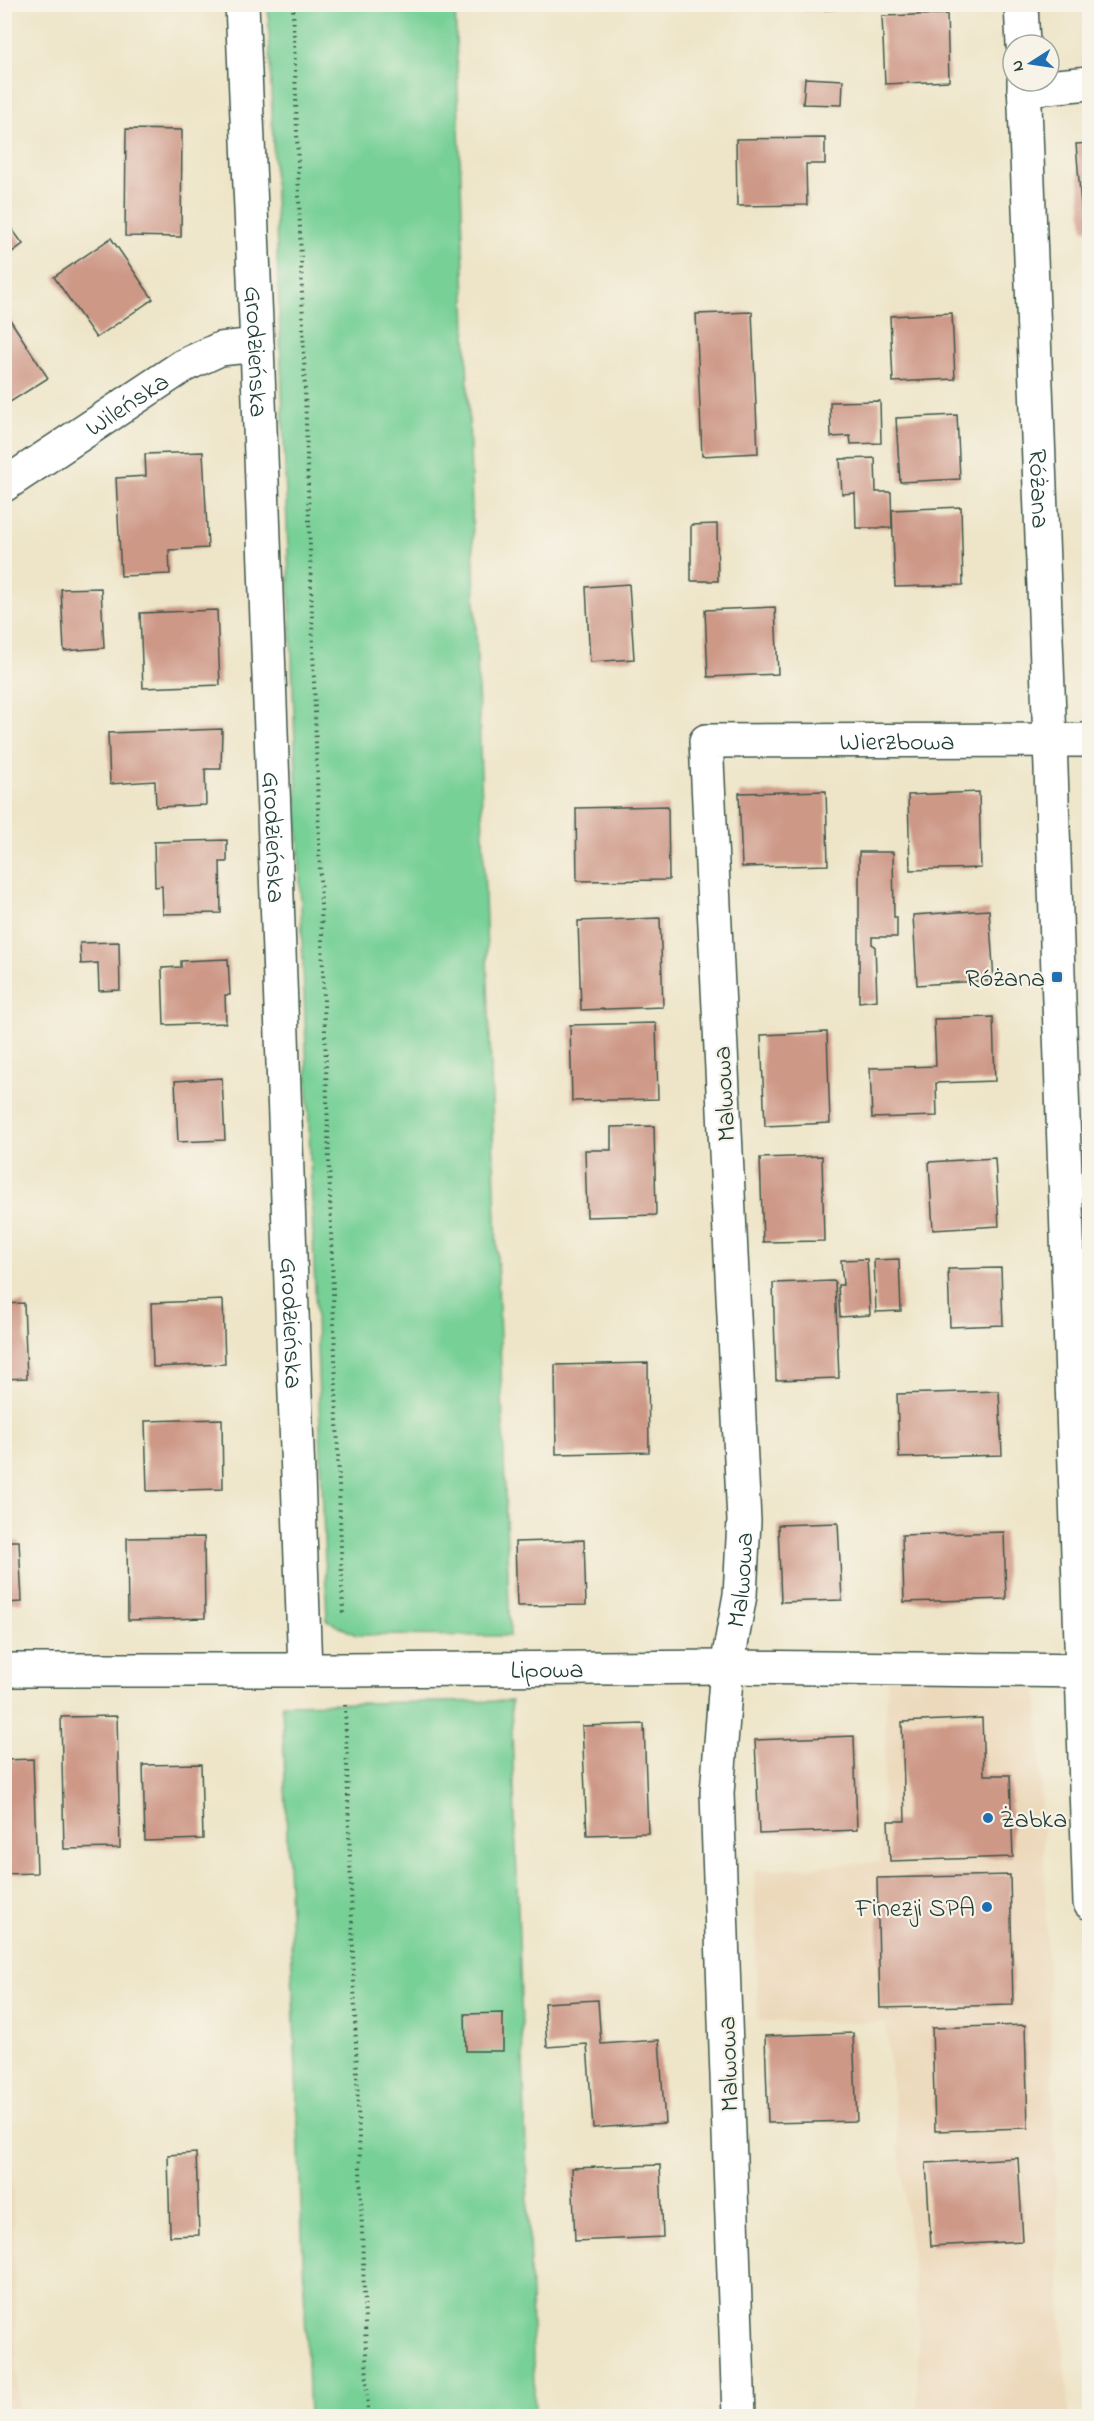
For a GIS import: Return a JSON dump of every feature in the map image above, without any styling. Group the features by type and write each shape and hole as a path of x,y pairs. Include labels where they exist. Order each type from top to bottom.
{"street":[{"name":"Grodzieńska","path":"242,4 257,345 304,1670"},
{"path":"1021,4 1022,33"},
{"path":"1061,84 1089,83"},
{"name":"Różana","path":"1024,93 1050,740 1078,1245 1089,1903"},
{"name":"Wileńska","path":"4,485 183,366 220,349 257,345"},
{"name":"Wierzbowa","path":"706,741 1089,740"},
{"name":"Malwowa","path":"706,741 744,1521 740,1595 727,1667 717,1793 739,2416"},
{"name":"Lipowa","path":"4,1670 727,1667 1085,1671"}],"path":[{"path":"293,4 343,1616"},
{"path":"345,1704 368,2416"}],"shaded area":[{"path":"888,1668 1037,1670 1061,2320 1069,2416 917,2416 919,2323 885,2023 758,2021 754,1871 880,1862"},
{"path":"5,1989 12,2160 18,2416 4,2416"}],"green space":[{"path":"268,5 455,5 510,1636 356,1635 327,1620"},
{"path":"511,1701 535,2416 309,2416 282,1704"}],"building":[{"path":"803,4 864,4 864,8 803,11"},
{"path":"1083,4 1090,4 1090,27 1085,27"},
{"path":"947,14 949,81 885,84 882,16"},
{"path":"805,78 843,80 842,105 803,104"},
{"path":"126,129 182,130 181,237 125,236"},
{"path":"825,138 825,164 806,164 807,205 737,206 736,139"},
{"path":"1090,143 1090,229 1083,230 1076,144"},
{"path":"4,218 23,244 4,258"},
{"path":"111,238 153,299 96,338 54,277"},
{"path":"752,312 758,453 702,456 696,314"},
{"path":"952,313 955,379 893,382 890,316"},
{"path":"9,318 48,378 4,406 4,321"},
{"path":"880,401 881,443 851,444 850,436 831,437 830,402"},
{"path":"957,415 960,479 900,482 896,418"},
{"path":"203,452 208,548 169,550 170,574 121,576 116,478 146,476 145,454"},
{"path":"875,458 876,492 891,492 892,528 856,528 855,493 842,494 840,459"},
{"path":"961,507 963,585 895,587 892,510"},
{"path":"717,524 718,581 691,581 691,525"},
{"path":"629,584 634,659 590,662 586,587"},
{"path":"101,588 104,648 64,651 61,589"},
{"path":"775,607 778,674 708,677 705,610"},
{"path":"217,610 220,685 143,688 140,613"},
{"path":"222,729 221,769 205,769 206,805 156,807 155,781 110,784 108,733"},
{"path":"826,791 828,865 742,867 739,793"},
{"path":"979,792 981,868 910,870 908,795"},
{"path":"668,806 669,880 577,881 576,808"},
{"path":"227,840 227,862 220,862 221,913 163,914 162,886 155,887 154,842"},
{"path":"859,852 893,852 894,917 897,917 897,937 872,937 872,944 875,946 877,1000 859,1002"},
{"path":"989,910 994,980 917,985 913,915"},
{"path":"660,918 663,1007 581,1010 578,921"},
{"path":"119,942 120,990 99,991 98,963 81,964 80,943"},
{"path":"228,959 230,995 225,995 226,1023 164,1025 162,968 181,967 181,961"},
{"path":"993,1017 995,1081 936,1083 937,1116 872,1118 870,1068 936,1066 934,1019"},
{"path":"656,1023 658,1099 572,1101 570,1025"},
{"path":"827,1032 830,1123 765,1126 761,1035"},
{"path":"222,1078 225,1140 178,1142 175,1081"},
{"path":"654,1126 656,1215 587,1217 585,1150 611,1150 611,1127"},
{"path":"822,1156 824,1241 763,1242 760,1158"},
{"path":"995,1158 999,1226 933,1230 929,1162"},
{"path":"867,1259 870,1315 840,1317 838,1285 843,1285 841,1260"},
{"path":"899,1259 901,1311 876,1312 874,1260"},
{"path":"1001,1268 1003,1325 950,1327 948,1269"},
{"path":"835,1281 839,1378 776,1380 773,1283"},
{"path":"223,1300 225,1364 153,1367 151,1303"},
{"path":"24,1303 27,1378 4,1379 4,1304"},
{"path":"648,1363 649,1452 556,1454 555,1365"},
{"path":"999,1391 1002,1455 899,1458 897,1394"},
{"path":"222,1419 223,1489 147,1491 145,1421"},
{"path":"838,1523 842,1600 781,1602 778,1525"},
{"path":"1004,1532 1006,1599 904,1602 902,1535"},
{"path":"204,1537 205,1618 128,1620 127,1538"},
{"path":"584,1540 586,1605 517,1606 515,1542"},
{"path":"4,1541 19,1541 22,1602 4,1603"},
{"path":"117,1716 120,1848 64,1849 61,1717"},
{"path":"982,1718 984,1775 1010,1775 1013,1857 890,1861 888,1821 905,1821 902,1722"},
{"path":"644,1724 648,1833 587,1835 582,1726"},
{"path":"854,1736 857,1830 759,1834 755,1740"},
{"path":"33,1759 37,1873 4,1874 4,1760"},
{"path":"201,1764 203,1839 145,1841 143,1765"},
{"path":"1010,1875 1013,2005 880,2008 877,1878"},
{"path":"598,2000 601,2044 659,2040 665,2123 593,2128 587,2044 547,2047 544,2003"},
{"path":"503,2013 503,2051 466,2051 465,2014"},
{"path":"1025,2025 1028,2128 935,2131 932,2028"},
{"path":"853,2033 857,2121 768,2123 765,2036"},
{"path":"196,2153 199,2235 170,2236 168,2155"},
{"path":"1018,2158 1023,2241 931,2246 926,2163"},
{"path":"660,2165 663,2237 575,2241 572,2168"}],"place":[{"name":"Różana","path":"1057,977"},
{"name":"Żabka","path":"988,1818"},
{"name":"Finezji SPA","path":"987,1907"}]}
